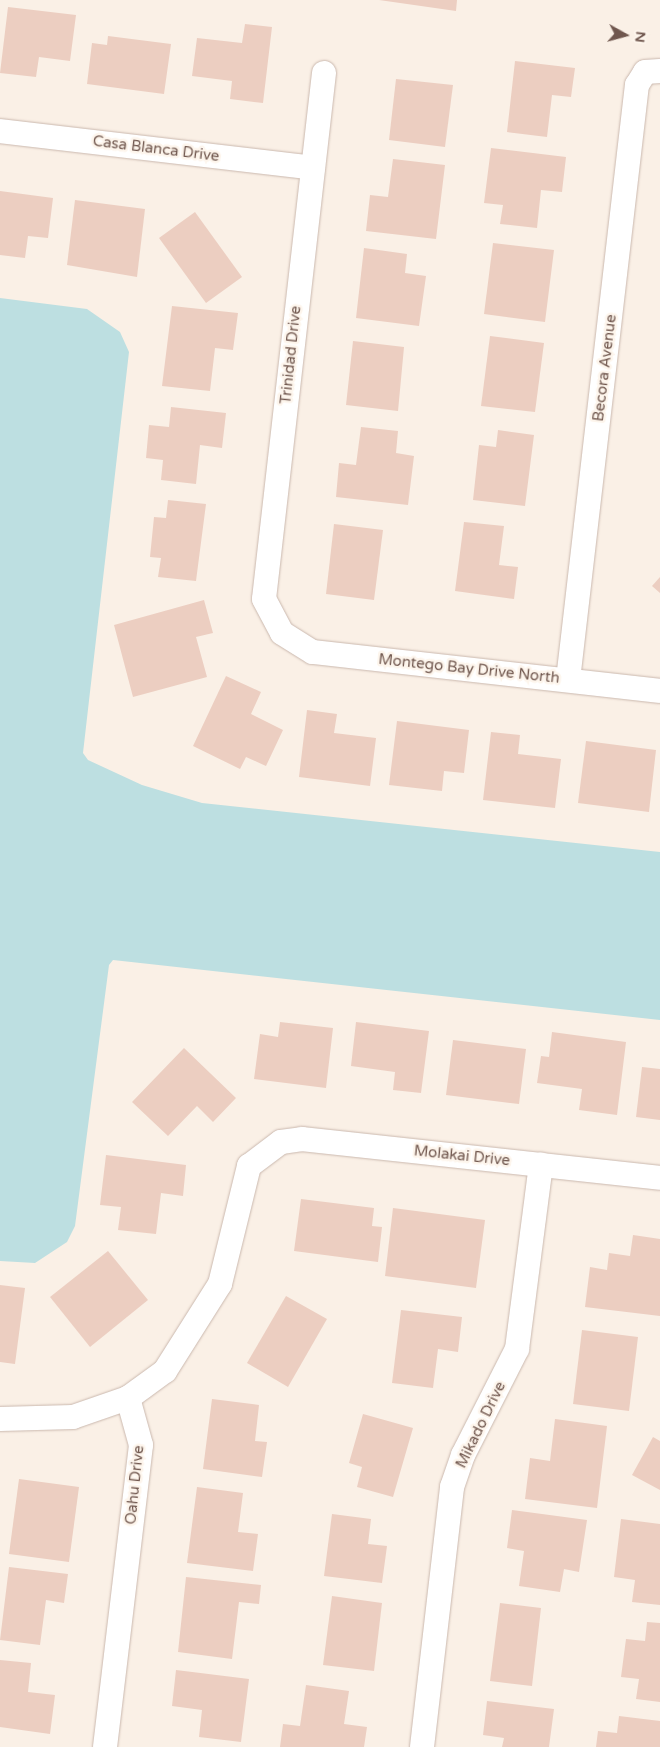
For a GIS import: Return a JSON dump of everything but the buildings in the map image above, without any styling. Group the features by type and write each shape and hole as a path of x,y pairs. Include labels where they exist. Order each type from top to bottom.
{"street":[{"name":"Becora Avenue","path":"568,680 637,85 645,72 660,71"},
{"name":"Trinidad Drive","path":"282,634 264,599 324,73"},
{"name":"Casa Blanca Drive","path":"0,131 313,168"},
{"name":"Montego Bay Drive North","path":"282,634 314,652 660,691"},
{"name":"Molakai Drive","path":"128,1398 165,1371 220,1284 243,1182 249,1166 281,1142 302,1138 660,1178"},
{"name":"Mikado Drive","path":"422,1747 452,1487 463,1455 517,1348 540,1165"},
{"path":"0,1418 74,1417 128,1398"},
{"name":"Oahu Drive","path":"105,1747 141,1445 128,1398"}],"water":[{"path":"0,298 87,309 120,332 129,352 83,753 88,760 142,785 202,803 660,852 660,1020 113,960 109,965 75,1226 67,1242 35,1263 0,1261"}]}
